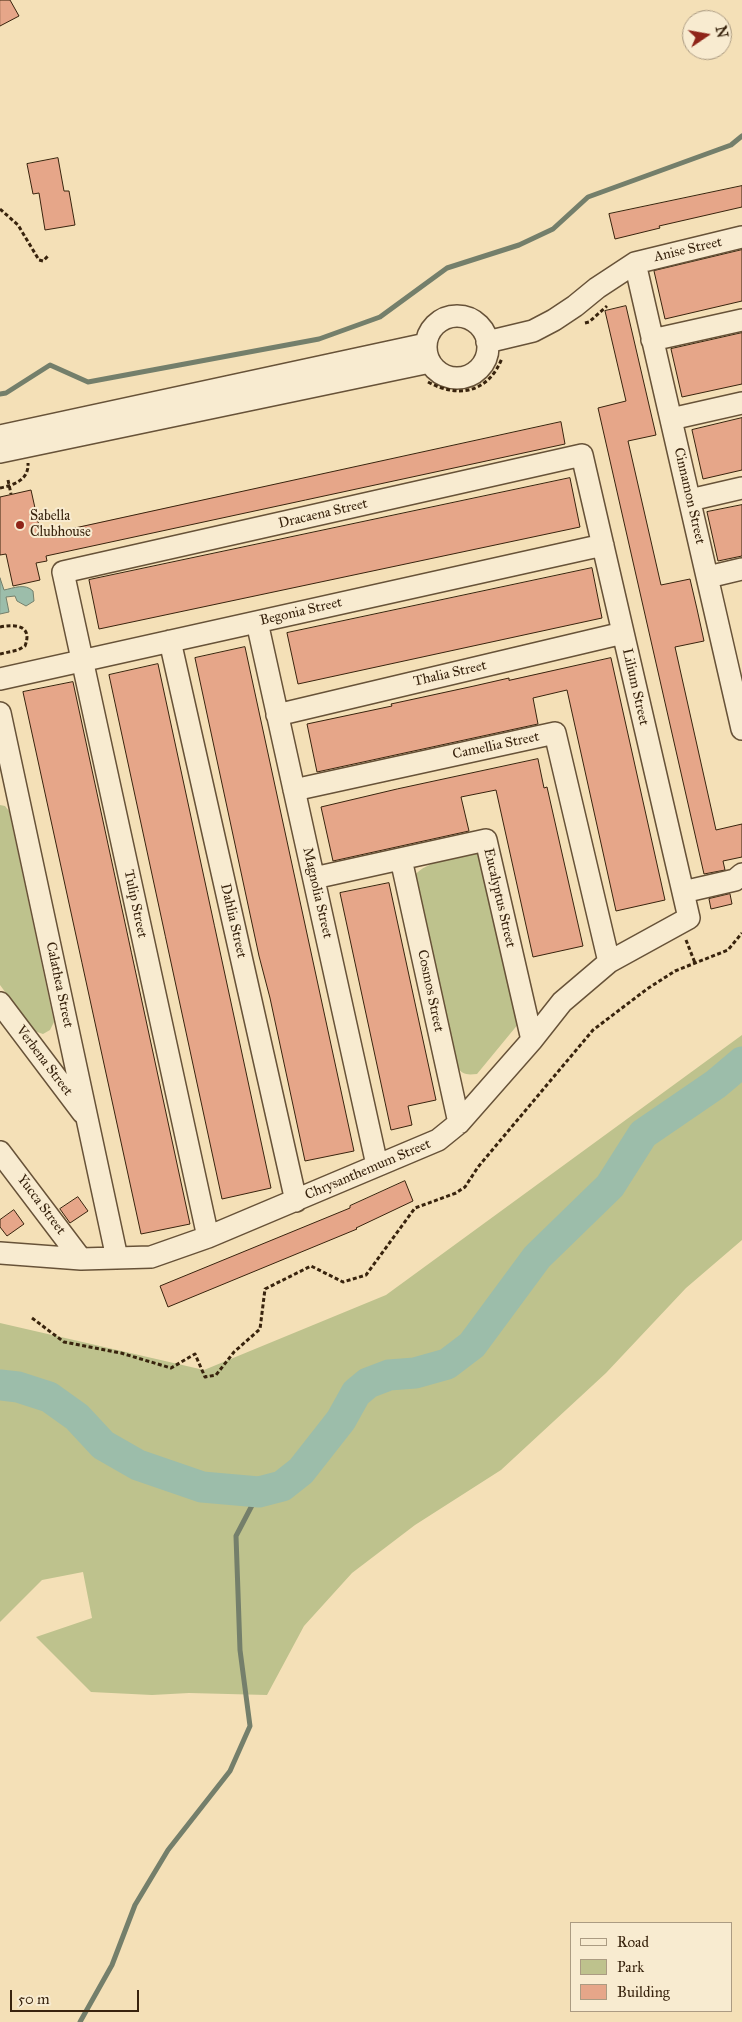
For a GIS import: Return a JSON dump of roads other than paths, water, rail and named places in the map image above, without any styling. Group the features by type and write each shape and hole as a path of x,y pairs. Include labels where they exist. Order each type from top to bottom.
{"street":[{"name":"Anise Street","path":"634,263 742,237"},
{"name":"Cinnamon Street","path":"634,263 742,729"},
{"path":"487,342 533,331 554,320 634,263"},
{"path":"452,316 468,318 485,334 487,351 481,367 467,376 458,378 442,374 428,353 432,329 437,323 452,316"},
{"path":"652,340 742,320"},
{"path":"0,436 428,353"},
{"path":"0,452 428,353"},
{"path":"671,419 742,403"},
{"name":"Lilium Street","path":"582,456 689,918"},
{"name":"Dracaena Street","path":"63,572 582,456"},
{"path":"690,500 742,488"},
{"name":"Begonia Street","path":"0,678 603,544"},
{"path":"708,577 742,569"},
{"name":"Tulip Street","path":"63,572 208,1237"},
{"name":"Magnolia Street","path":"257,622 377,1165"},
{"name":"Thalia Street","path":"277,715 623,633"},
{"name":"Dahlia Street","path":"170,641 296,1201"},
{"name":"Calathea Street","path":"0,713 8,788 88,1119 117,1258"},
{"name":"Camellia Street","path":"294,790 556,733 609,962"},
{"name":"Eucalyptus Street","path":"314,878 486,840 532,1040"},
{"name":"Cosmos Street","path":"401,859 460,1123"},
{"path":"683,892 735,880 742,874"},
{"name":"Chrysanthemum Street","path":"0,1254 81,1259 151,1257 208,1237 438,1140 460,1123 532,1040 562,1002 609,962 689,918"},
{"name":"Verbena Street","path":"0,1004 88,1119"},
{"name":"Yucca Street","path":"0,1152 81,1259"}],"waterway":[{"path":"0,394 6,393 50,365 88,382 319,339 380,317 447,268 519,245 553,229 588,197 731,145 742,136"},
{"path":"0,1385 18,1387 49,1397 77,1417 103,1445 138,1465 202,1487 259,1492 282,1486 301,1471 341,1420 356,1393 368,1383 389,1375 415,1373 447,1364 472,1345 537,1257 610,1186 643,1134 716,1084 742,1062"},
{"path":"80,2022 112,1965 135,1905 168,1850 230,1771 250,1726 240,1650 236,1536 259,1492"}],"place":[{"name":"Sabella Clubhouse","path":"20,525"}]}
